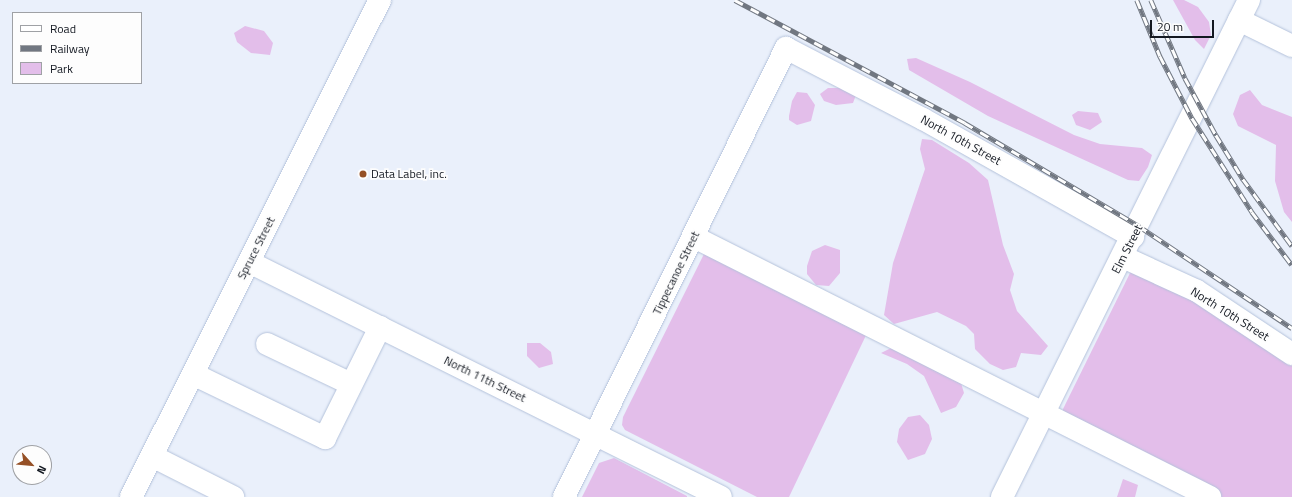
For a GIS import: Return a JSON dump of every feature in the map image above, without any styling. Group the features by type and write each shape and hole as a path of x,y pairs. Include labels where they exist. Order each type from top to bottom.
{"street":[{"name":"Spruce Street","path":"132,497 380,0"},
{"name":"Elm Street","path":"1002,497 1133,237 1249,0"},
{"path":"1239,20 1292,46"},
{"name":"North 10th Street","path":"786,48 923,119 1133,237"},
{"name":"Tippecanoe Street","path":"564,497 786,48"},
{"path":"694,236 1210,497"},
{"name":"North 10th Street","path":"1123,257 1197,291 1292,354"},
{"name":"North 11th Street","path":"249,262 721,497"},
{"path":"193,374 325,438 380,327"},
{"path":"267,344 351,384"},
{"path":"152,456 233,497"}],"green space":[{"path":"1173,0 1184,0 1198,7 1209,22 1211,35 1204,49 1195,40"},
{"path":"245,26 264,31 273,43 270,55 251,53 237,42 234,33"},
{"path":"916,58 970,82 1074,135 1100,144 1142,148 1152,155 1148,167 1139,181 1128,180 988,116 909,70 907,59"},
{"path":"828,88 846,88 856,95 853,103 836,105 824,101 820,94"},
{"path":"1250,90 1262,105 1292,117 1292,222 1284,212 1275,181 1276,145 1238,126 1233,114 1240,95"},
{"path":"797,92 807,93 815,105 811,121 797,125 789,120 789,116 792,101"},
{"path":"1078,111 1098,113 1102,122 1090,130 1076,125 1072,115"},
{"path":"922,139 932,140 969,163 988,180 1003,245 1014,274 1010,290 1017,311 1048,346 1041,355 1021,353 1016,367 1003,370 990,364 975,349 974,334 966,326 937,312 894,324 884,315 893,263 925,169 920,149"},
{"path":"825,245 840,250 840,273 829,286 816,285 807,274 807,266 812,251"},
{"path":"705,252 869,329 789,497 757,497 625,430 622,425 623,417"},
{"path":"1131,271 1195,297 1292,361 1292,497 1220,497 1063,414 1063,409"},
{"path":"527,343 540,343 551,352 553,364 539,368 527,356"},
{"path":"891,348 961,383 964,393 956,407 941,413 924,376 907,364 881,353"},
{"path":"920,415 929,425 932,439 925,454 908,460 897,442 899,429 908,417"},
{"path":"614,458 687,497 582,497 599,463"},
{"path":"1123,479 1138,485 1135,497 1117,497"}],"railway":[{"path":"735,0 965,123 1139,226 1292,328"},
{"path":"1137,0 1160,56 1192,118 1252,212 1292,265"},
{"path":"1151,0 1185,78 1216,135 1243,179 1292,246"}],"place":[{"name":"Data Label, inc.","path":"363,174"}]}
